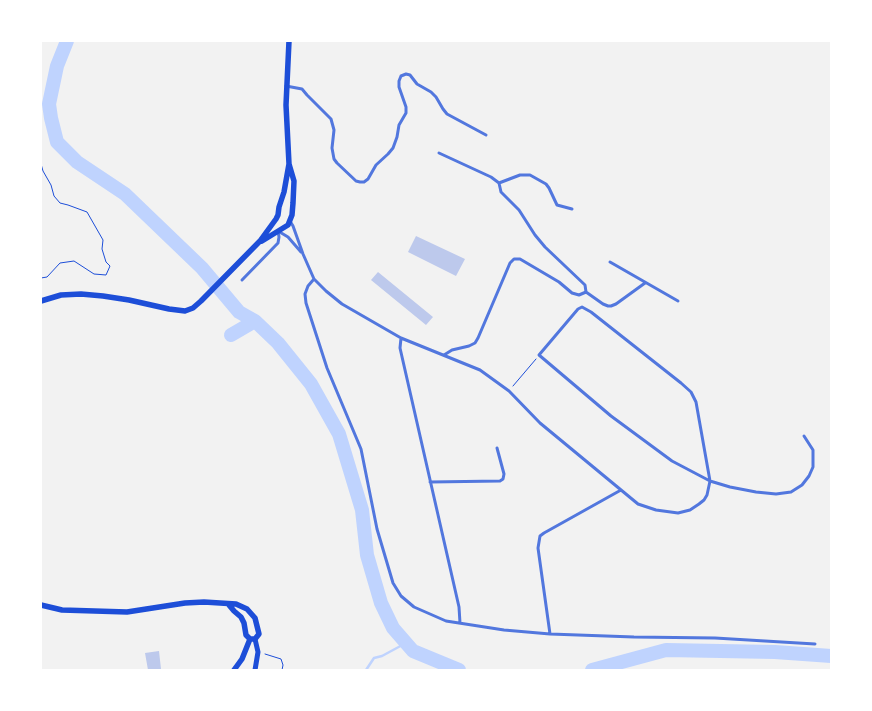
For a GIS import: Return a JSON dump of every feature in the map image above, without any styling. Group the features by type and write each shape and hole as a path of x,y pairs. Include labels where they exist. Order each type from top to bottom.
{"main road":[{"path":"288,224 280,227 276,224 289,164 286,86 289,41"},
{"path":"260,242 288,224 292,215 294,181 289,164"},
{"path":"41,301 61,295 88,295 129,300 185,311 193,308 201,301 260,242 277,217 285,214 288,217 288,224"},
{"path":"41,606 62,610 127,612 185,603 236,604 247,609 255,618 259,634 253,639 234,670"},
{"path":"229,605 241,617 247,637 253,639"},
{"path":"246,633 247,629 251,626 258,630"},
{"path":"253,639 258,652 255,670"}],"street":[{"path":"286,86 302,89 331,120 334,130 332,148 334,159 356,181 364,182 368,179 376,165 393,148 399,125 406,113 406,107 399,87 399,81 406,74 417,84 431,92 447,114 486,136"},
{"path":"439,153 491,177 498,183 502,192 519,210 545,247 585,285 586,292 603,304 612,306 645,283"},
{"path":"498,183 520,175 530,175 546,184 556,205 572,209"},
{"path":"288,224 293,226 314,279 342,304 401,338 480,370 509,391 540,424 638,504 656,510 678,513 690,510 704,500 710,481 696,402 691,392 681,383 592,312 582,307 578,309 539,355 611,416 672,461 710,481 730,487 776,494 791,492 802,485 810,476 813,467 813,450 804,436"},
{"path":"278,231 288,237 303,254"},
{"path":"242,280 278,243 278,231"},
{"path":"444,355 452,350 475,343 510,263 514,259 520,259 572,292 579,295 586,292"},
{"path":"610,262 678,301"},
{"path":"314,279 308,286 305,294 306,303 327,368 361,450 377,529 393,583 401,596 414,607 446,621 504,630 550,634 715,638 815,644"},
{"path":"401,338 400,348 459,607 460,623"},
{"path":"430,482 500,481 503,479 504,474 497,448"},
{"path":"550,634 538,548 540,536 621,490"}],"path":[{"path":"41,164 51,184 54,196 60,203 87,212 103,240 102,248 106,262 110,266 106,275 94,274 74,261 60,263 47,277 41,278"},
{"path":"509,391 539,355"},
{"path":"258,652 281,659 282,670"}],"building":[{"path":"416,236 465,259 456,276 408,252"},
{"path":"378,272 433,317 426,325 371,280"},
{"path":"159,651 161,669 148,670 145,653"}],"waterway":[{"path":"67,41 57,66 49,104 57,142 77,162 125,194 202,268 239,312 255,321 278,343 311,384 339,434 362,510 367,555 381,603 393,628 413,651 459,670"},
{"path":"231,335 255,321"},
{"path":"366,670 374,658 382,656 406,643"},
{"path":"592,670 666,650 775,652 831,656"}]}
